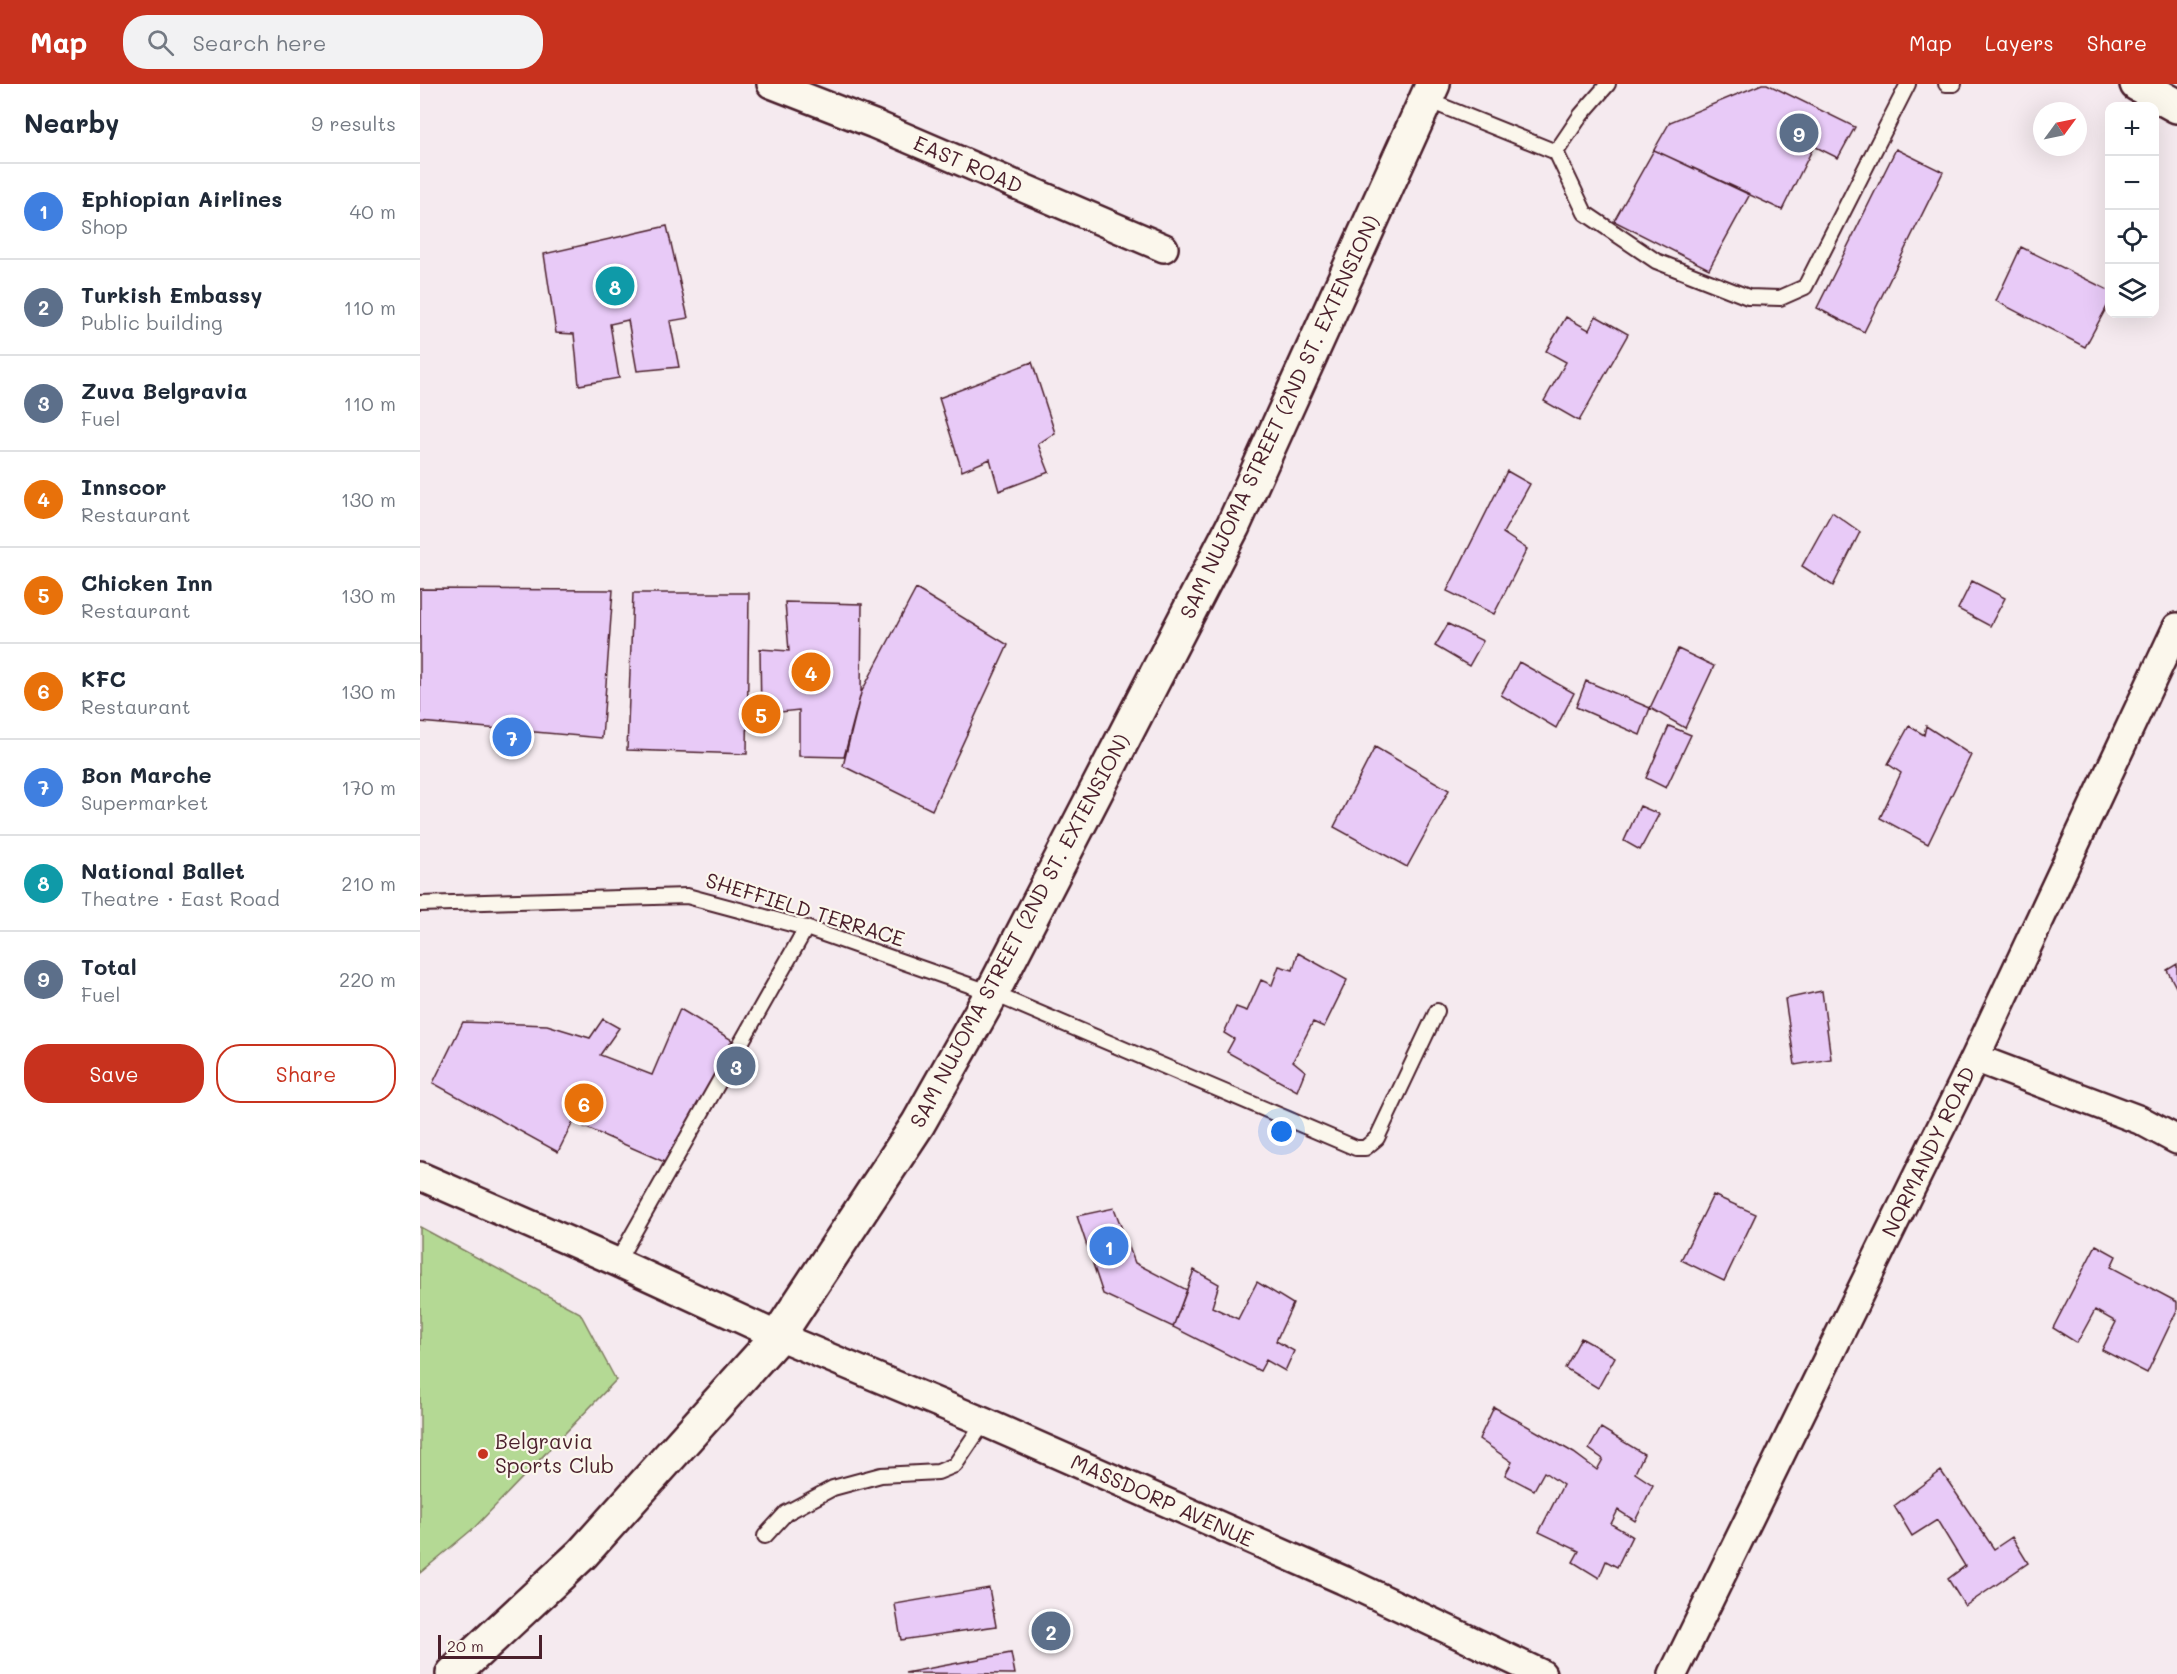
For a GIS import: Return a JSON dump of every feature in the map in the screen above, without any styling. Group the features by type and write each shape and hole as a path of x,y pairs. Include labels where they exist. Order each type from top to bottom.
{"main road":[{"path":"2137,84 2177,106"},
{"name":"SAM NUJOMA STREET (2ND ST. EXTENSION)","path":"465,1670 582,1554 778,1336 918,1124 992,993 1233,526 1430,92"}],"street":[{"name":"EAST ROAD","path":"771,84 874,124 1164,248"},
{"name":"NORMANDY ROAD","path":"1673,1674 1975,1059 2177,627"},
{"path":"1975,1059 2140,1120 2177,1140"},
{"name":"MASSDORP AVENUE","path":"420,1176 617,1262 778,1336 984,1422 1343,1580 1542,1674"}],"lane":[{"path":"1556,152 1581,115 1608,84"},
{"path":"1430,92 1556,152 1585,213 1656,261 1748,297 1780,298 1805,287 1908,84"},
{"path":"1946,84 1954,84"},
{"name":"SHEFFIELD TERRACE","path":"420,904 687,896 806,928 992,993 1356,1148 1365,1148 1377,1138 1437,1011"},
{"path":"617,1262 806,928"},
{"path":"765,1536 786,1513 833,1488 881,1475 938,1472 955,1465 984,1422"}],"green space":[{"name":"Belgravia Sports Club","path":"420,1227 580,1313 616,1380 475,1527 420,1573"}],"building":[{"path":"1762,84 1767,84 1855,127 1838,158 1814,146 1782,210 1654,150 1670,122"},
{"path":"1896,149 1943,172 1864,332 1817,308"},
{"path":"1654,150 1750,194 1709,269 1614,221"},
{"path":"667,226 688,318 670,321 679,367 637,371 628,320 610,324 619,378 579,385 574,334 556,333 544,254"},
{"path":"2021,247 2105,289 2105,310 2085,347 1996,301"},
{"path":"1596,316 1628,334 1579,421 1544,401 1566,362 1546,351 1566,317 1589,330"},
{"path":"1032,362 1055,433 1038,444 1049,472 999,491 990,459 962,471 939,398"},
{"path":"1507,471 1530,484 1503,533 1527,549 1494,614 1447,591"},
{"path":"1832,512 1860,532 1833,586 1802,566"},
{"path":"1972,581 2005,598 1990,626 1958,609"},
{"path":"420,589 613,590 602,738 420,722"},
{"path":"916,589 1008,645 932,810 843,766 861,693"},
{"path":"633,593 749,593 747,754 627,750"},
{"path":"785,602 862,604 861,693 844,757 799,756 799,710 761,714 760,649 789,651"},
{"path":"1448,624 1483,641 1469,666 1435,646"},
{"path":"1678,649 1714,666 1685,728 1650,708"},
{"path":"1519,662 1574,693 1556,728 1501,695"},
{"path":"1586,681 1650,708 1640,735 1576,707"},
{"path":"1669,726 1691,735 1666,788 1646,778"},
{"path":"1909,726 1924,735 1926,726 1971,755 1928,844 1880,818 1901,773 1888,764"},
{"path":"1375,747 1449,790 1407,867 1334,827"},
{"path":"1640,806 1659,814 1640,850 1624,841"},
{"path":"1298,953 1347,980 1324,1027 1313,1022 1293,1061 1305,1071 1297,1091 1227,1052 1234,1039 1224,1033 1236,1007 1247,1011 1261,980 1272,985 1279,966 1293,970"},
{"path":"2177,964 2177,989 2167,970"},
{"path":"1822,991 1831,1059 1795,1065 1785,999"},
{"path":"680,1009 732,1040 669,1164 573,1122 558,1152 433,1083 463,1022 547,1025 590,1038 603,1019 619,1028 600,1055 652,1075"},
{"path":"1713,1195 1756,1214 1724,1281 1681,1260"},
{"path":"1114,1208 1135,1263 1187,1290 1173,1327 1103,1294 1077,1216"},
{"path":"2096,1245 2116,1256 2111,1267 2177,1302 2177,1310 2147,1373 2102,1350 2116,1322 2095,1310 2077,1343 2053,1328"},
{"path":"1194,1270 1219,1284 1212,1307 1238,1319 1257,1282 1293,1304 1276,1341 1294,1351 1285,1371 1266,1360 1260,1371 1173,1327"},
{"path":"1581,1338 1615,1357 1598,1388 1565,1368"},
{"path":"1494,1407 1574,1453 1597,1470 1603,1459 1589,1449 1601,1428 1644,1454 1635,1473 1653,1485 1635,1521 1618,1510 1611,1524 1632,1536 1617,1567 1606,1561 1599,1578 1573,1562 1579,1551 1539,1532 1563,1485 1544,1472 1534,1490 1505,1475 1512,1462 1479,1439"},
{"path":"1941,1471 1994,1549 2012,1537 2028,1563 1965,1606 1948,1579 1965,1566 1937,1520 1912,1536 1894,1506"},
{"path":"989,1588 996,1626 901,1640 895,1604"},
{"path":"1011,1653 1015,1674 905,1673"}],"place":[{"name":"Total","path":"1799,133"},
{"name":"National Ballet","path":"615,286"},
{"name":"Innscor","path":"811,672"},
{"name":"Chicken Inn","path":"761,714"},
{"name":"Bon Marche","path":"512,737"},
{"name":"Zuva Belgravia","path":"736,1066"},
{"name":"KFC","path":"584,1103"},
{"name":"Ephiopian Airlines","path":"1109,1246"},
{"name":"Belgravia Sports Club","path":"483,1454"},
{"name":"Turkish Embassy","path":"1051,1631"}]}
